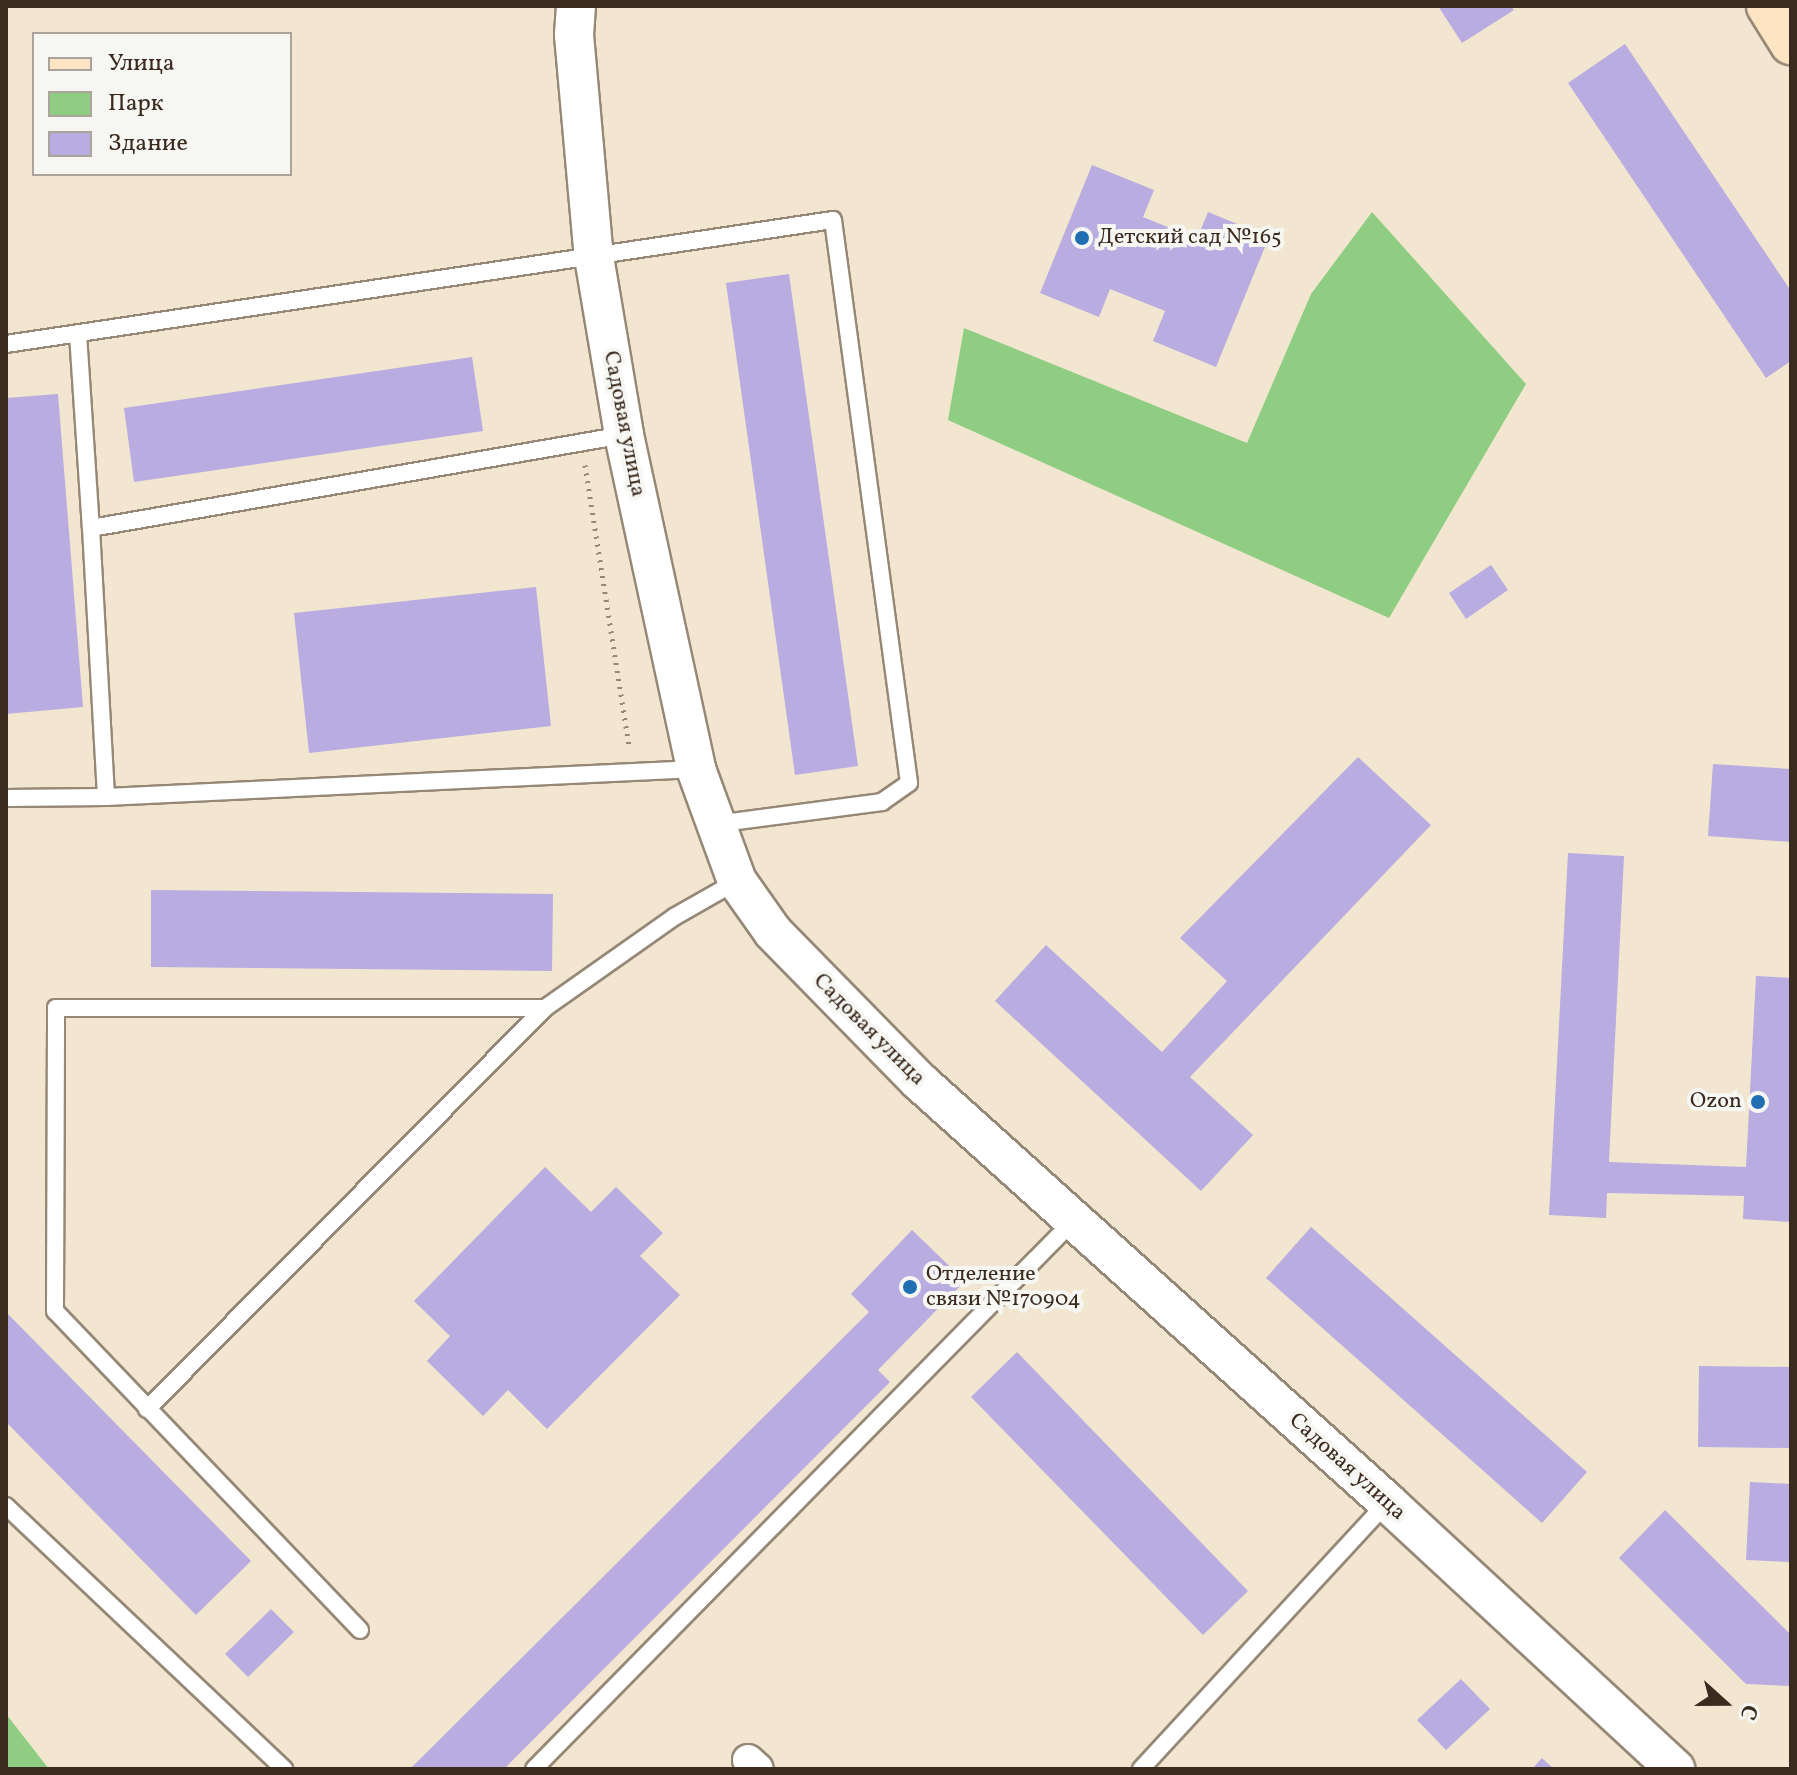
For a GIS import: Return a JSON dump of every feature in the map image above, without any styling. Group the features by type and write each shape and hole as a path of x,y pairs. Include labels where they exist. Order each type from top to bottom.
{"main road":[{"path":"1768,6 1791,43"}],"street":[{"name":"Садовая улица","path":"576,6 574,35 594,257 624,435 696,769 737,881 773,932 919,1081 1387,1502 1675,1769"}],"lane":[{"path":"6,344 833,220 909,783 882,802 716,824"},
{"path":"78,334 106,797"},
{"path":"91,528 624,435"},
{"path":"6,798 106,797 696,769"},
{"path":"147,1409 545,1008 674,917 737,881"},
{"path":"360,1630 55,1311 56,1008 545,1008"},
{"path":"534,1769 1073,1221"},
{"path":"1141,1769 1387,1502"},
{"path":"6,1506 284,1769"}],"path":[{"path":"581,442 632,772"}],"green space":[{"path":"1372,212 1526,384 1389,618 948,420 964,328 1247,443 1311,294"},
{"path":"6,1714 49,1769 6,1769"}],"building":[{"path":"1438,6 1511,6 1514,10 1462,43"},
{"path":"1625,44 1791,291 1791,361 1766,378 1568,83"},
{"path":"1092,165 1154,190 1143,217 1197,239 1208,212 1269,237 1216,367 1153,341 1165,311 1110,289 1099,317 1040,293"},
{"path":"789,274 858,766 795,775 726,283"},
{"path":"472,357 483,431 134,482 124,408"},
{"path":"58,394 83,707 6,714 6,398"},
{"path":"1491,565 1508,590 1466,619 1449,593"},
{"path":"536,587 551,726 309,753 294,613"},
{"path":"1358,757 1431,825 1190,1077 1253,1135 1201,1191 995,1001 1046,945 1162,1052 1227,981 1180,938"},
{"path":"1713,764 1791,769 1791,842 1708,836"},
{"path":"1568,853 1624,856 1609,1162 1746,1167 1756,976 1791,978 1791,1222 1743,1219 1744,1196 1607,1193 1606,1218 1549,1215"},
{"path":"151,890 553,894 552,971 151,967"},
{"path":"545,1167 591,1212 616,1187 663,1233 640,1256 680,1295 547,1429 508,1390 483,1416 427,1361 450,1336 414,1301"},
{"path":"1311,1227 1587,1472 1542,1523 1266,1278"},
{"path":"912,1230 965,1281 878,1370 890,1382 504,1769 410,1769 869,1312 851,1294"},
{"path":"6,1312 251,1561 196,1615 6,1422"},
{"path":"1017,1352 1248,1591 1203,1635 971,1397"},
{"path":"1699,1366 1791,1367 1791,1448 1698,1447"},
{"path":"1750,1482 1791,1484 1791,1562 1746,1560"},
{"path":"1665,1510 1791,1635 1791,1686 1746,1684 1619,1558"},
{"path":"271,1609 294,1632 248,1677 225,1654"},
{"path":"1461,1679 1490,1709 1446,1750 1417,1720"},
{"path":"1542,1758 1554,1769 1532,1769"}],"place":[{"name":"Детский сад №165","path":"1082,238"},
{"name":"Ozon","path":"1758,1102"},
{"name":"Отделение связи №170904","path":"910,1287"}]}
